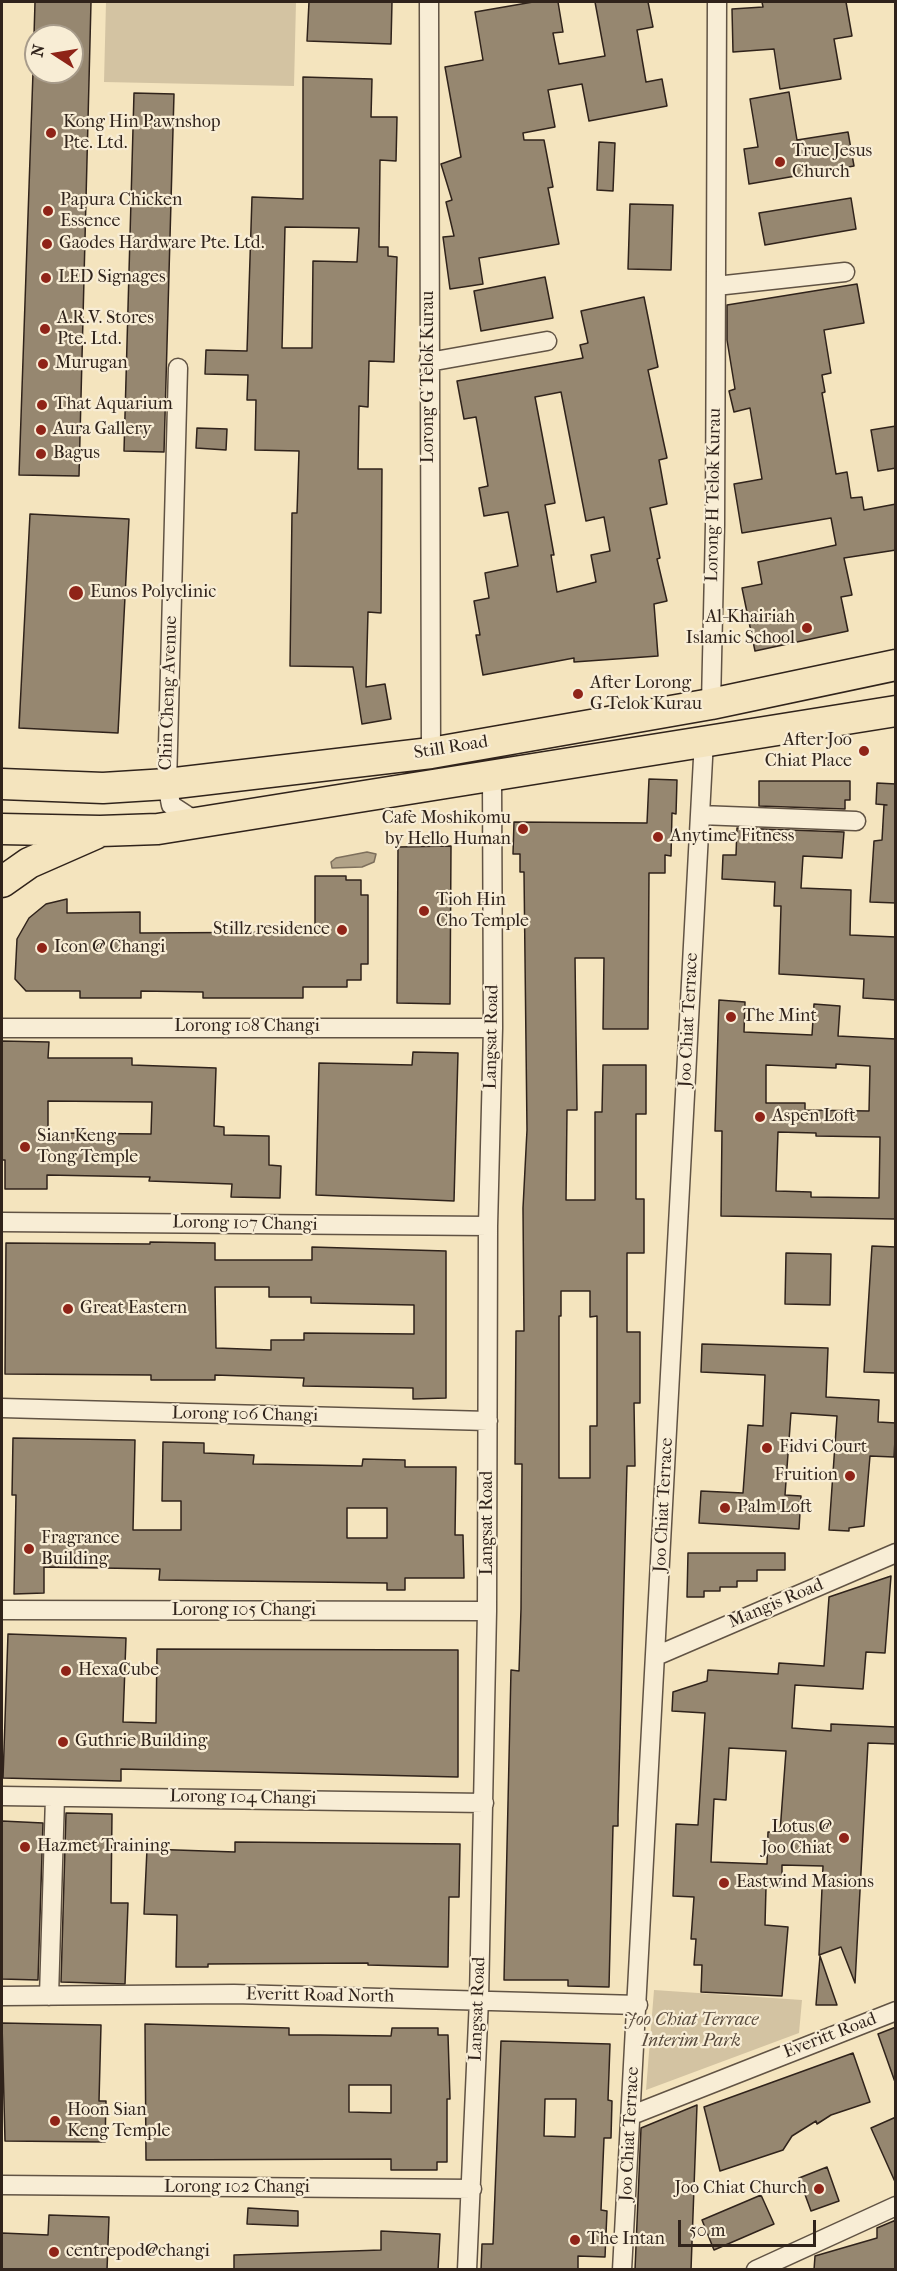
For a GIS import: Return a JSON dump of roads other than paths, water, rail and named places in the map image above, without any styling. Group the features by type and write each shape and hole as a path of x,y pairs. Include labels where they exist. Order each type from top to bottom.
{"highway":[{"name":"Still Road","path":"2,784 103,788 167,784 430,753 711,704 896,665"},
{"name":"Still Road","path":"2,829 100,831 158,829 896,711"},
{"path":"221,776 215,785 213,796 221,812 230,818"},
{"path":"2,882 29,863 100,831"}],"street":[{"name":"Lorong G Telok Kurau","path":"429,2 430,753"},
{"name":"Lorong H Telok Kurau","path":"711,704 715,525 717,2"},
{"path":"716,286 845,272"},
{"path":"429,362 547,340"},
{"name":"Chin Cheng Avenue","path":"178,368 167,784 171,806 199,823"},
{"name":"Joo Chiat Terrace","path":"622,2270 704,740"},
{"name":"Langsat Road","path":"467,2270 479,1999 484,1803 488,1226 493,1028 492,776"},
{"path":"700,815 856,821"},
{"name":"Lorong 108 Changi","path":"2,1028 493,1028"},
{"name":"Lorong 107 Changi","path":"2,1222 488,1226"},
{"name":"Lorong 106 Changi","path":"2,1408 488,1421"},
{"name":"Mangis Road","path":"656,1656 896,1553"},
{"name":"Lorong 105 Changi","path":"2,1610 487,1611"},
{"name":"Lorong 104 Changi","path":"2,1796 484,1803"},
{"path":"49,1996 55,1797"},
{"name":"Everitt Road North","path":"2,1996 234,1994 638,2005"},
{"name":"Everitt Road","path":"632,2115 896,2011"},
{"name":"Lorong 102 Changi","path":"2,2185 472,2189"},
{"path":"756,2270 793,2261 896,2206"}],"place":[{"name":"Kong Hin Pawnshop Pte. Ltd.","path":"51,133"},
{"name":"True Jesus Church","path":"780,162"},
{"name":"Papura Chicken Essence","path":"48,211"},
{"name":"Gaodes Hardware Pte. Ltd.","path":"47,244"},
{"name":"LED Signages","path":"46,278"},
{"name":"A.R.V. Stores Pte. Ltd.","path":"45,329"},
{"name":"Murugan","path":"43,364"},
{"name":"That Aquarium","path":"42,405"},
{"name":"Aura Gallery","path":"41,430"},
{"name":"Bagus","path":"41,454"},
{"name":"Eunos Polyclinic","path":"76,593"},
{"name":"Al-Khairiah Islamic School","path":"807,628"},
{"name":"After Lorong G Telok Kurau","path":"578,694"},
{"name":"After Joo Chiat Place","path":"864,751"},
{"name":"Cafe Moshikomu by Hello Human","path":"523,829"},
{"name":"Anytime Fitness","path":"658,837"},
{"name":"Tioh Hin Cho Temple","path":"424,911"},
{"name":"Stillz residence","path":"342,930"},
{"name":"Icon @ Changi","path":"42,948"},
{"name":"The Mint","path":"731,1017"},
{"name":"Aspen Loft","path":"760,1117"},
{"name":"Sian Keng Tong Temple","path":"25,1147"},
{"name":"Great Eastern","path":"68,1309"},
{"name":"Fidvi Court","path":"767,1448"},
{"name":"Fruition","path":"850,1476"},
{"name":"Palm Loft","path":"725,1508"},
{"name":"Fragrance Building","path":"29,1549"},
{"name":"HexaCube","path":"66,1671"},
{"name":"Guthrie Building","path":"63,1742"},
{"name":"Lotus @ Joo Chiat","path":"844,1838"},
{"name":"Hazmet Training","path":"25,1847"},
{"name":"Eastwind Masions","path":"724,1883"},
{"name":"Hoon Sian Keng Temple","path":"55,2121"},
{"name":"Joo Chiat Church","path":"819,2189"},
{"name":"The Intan","path":"575,2240"},
{"name":"centrepod@changi","path":"54,2252"}],"park label":[{"name":"Joo Chiat Terrace Interim Park","path":"691,2031"}]}
